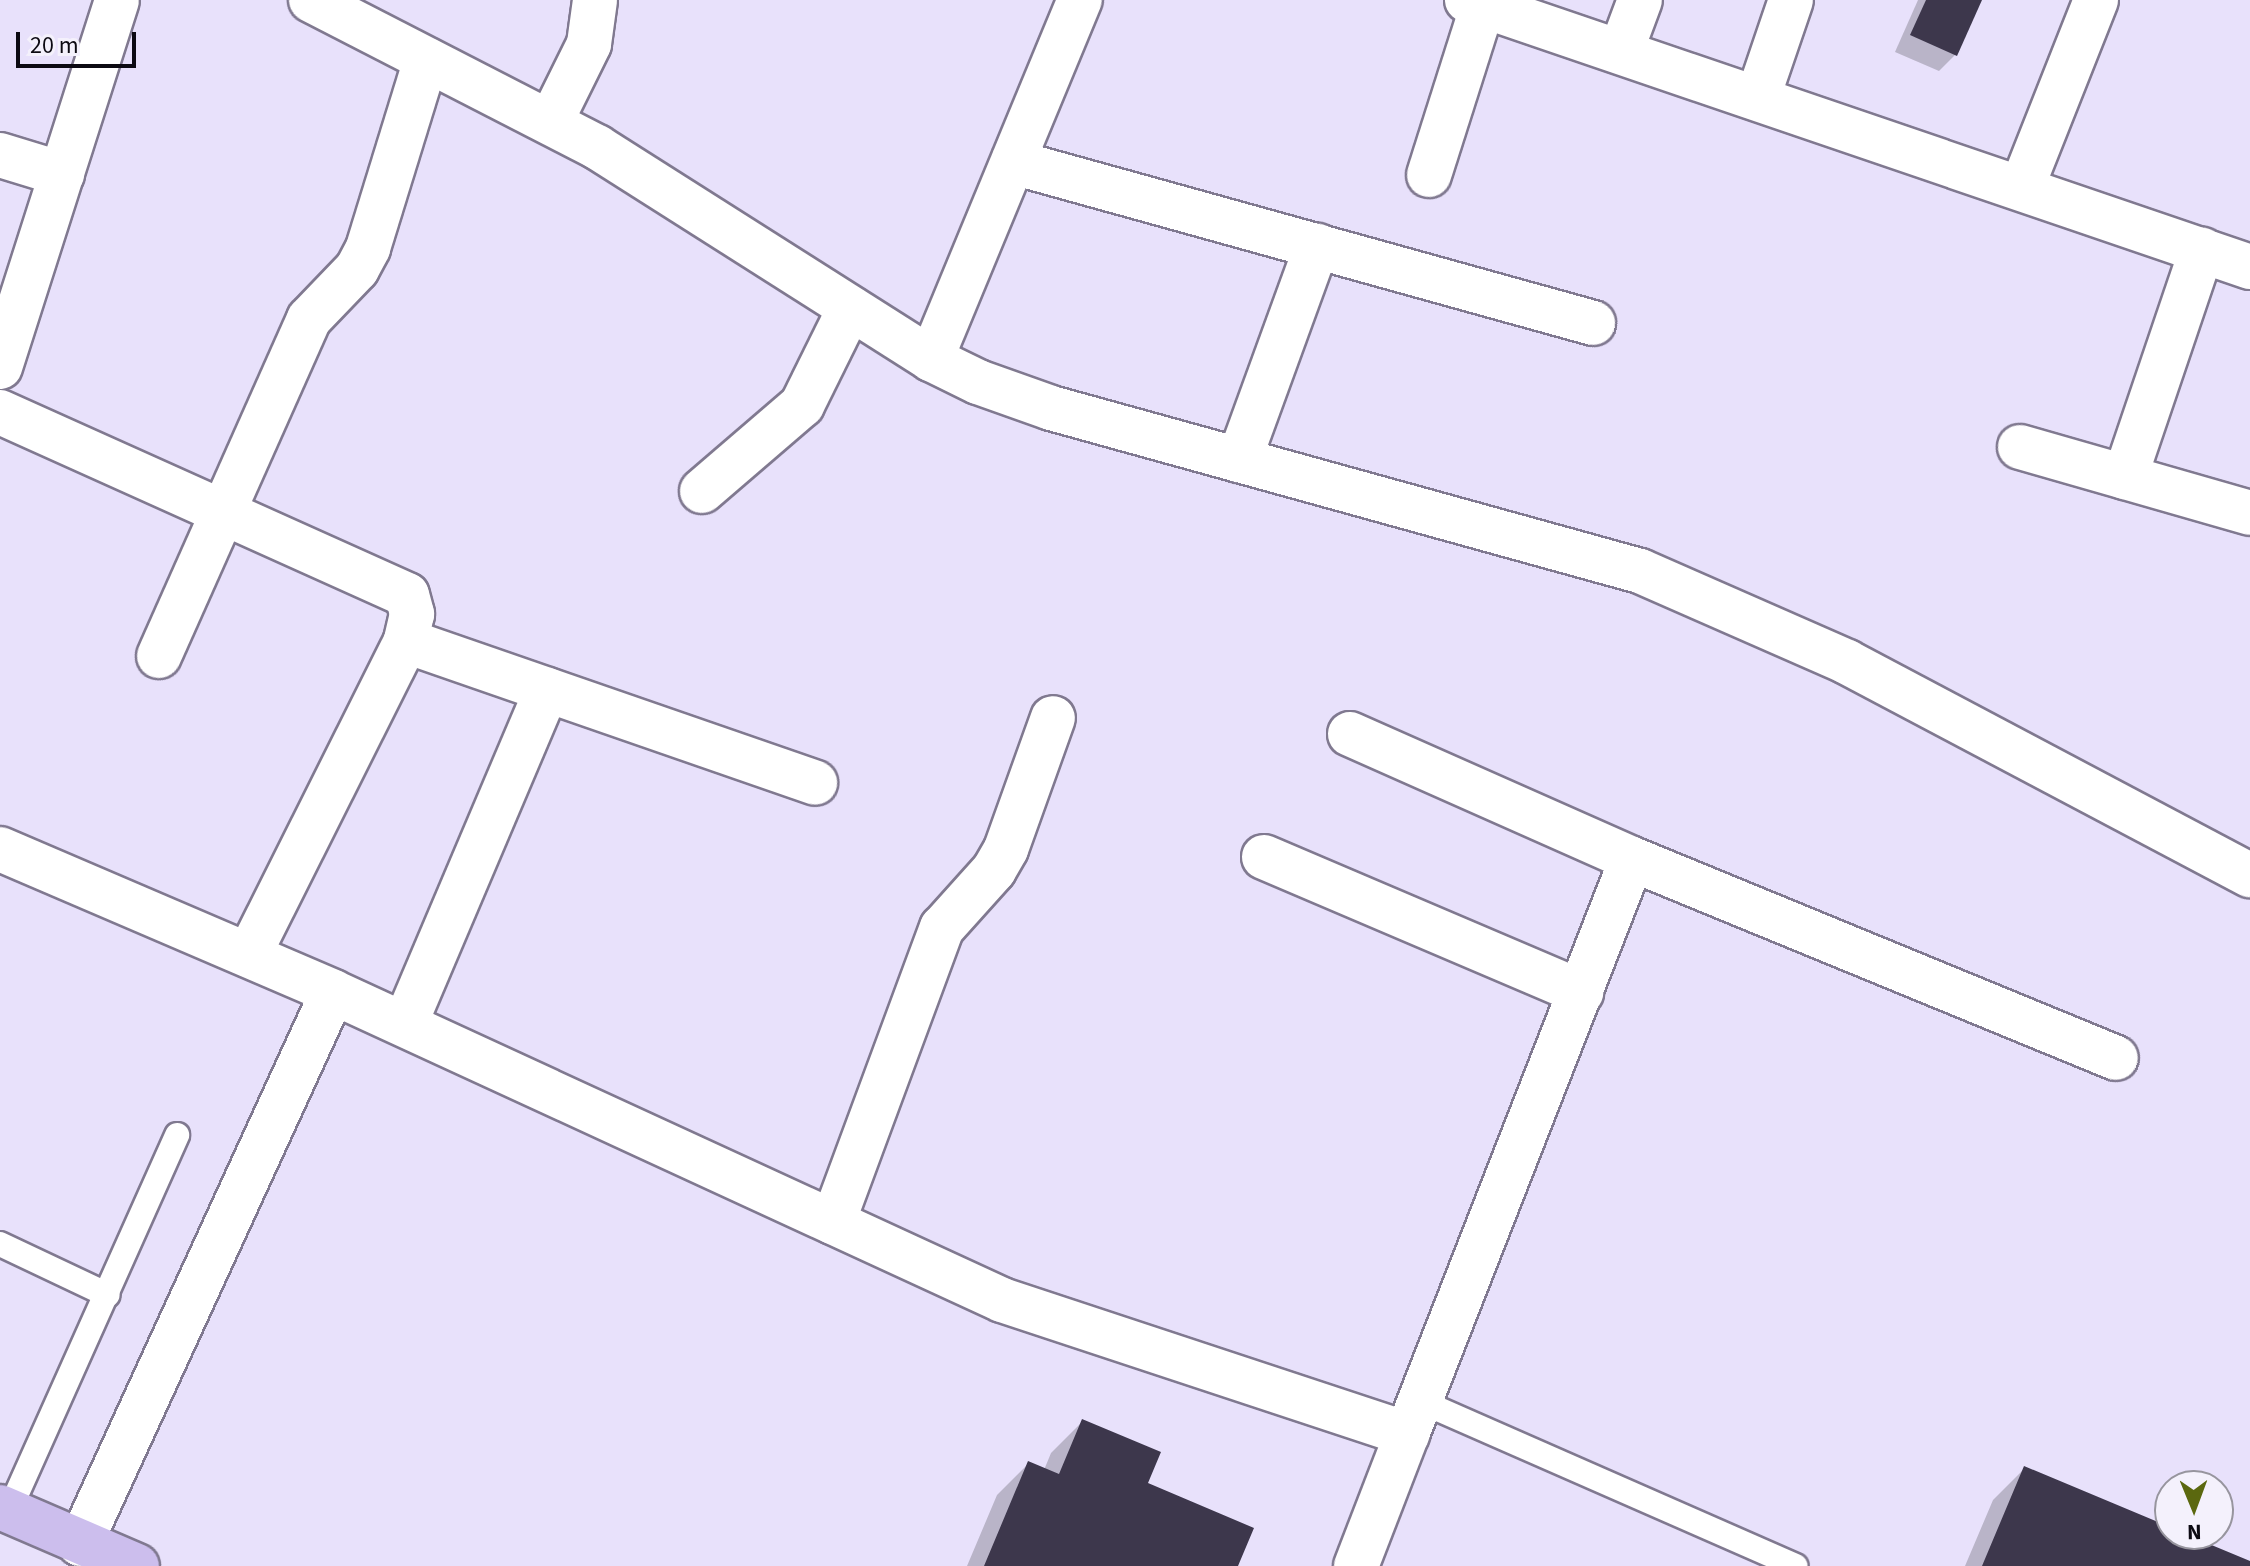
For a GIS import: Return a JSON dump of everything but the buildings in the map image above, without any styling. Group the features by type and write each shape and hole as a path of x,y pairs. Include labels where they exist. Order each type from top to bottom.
{"highway":[{"path":"4,1509 137,1566"}],"street":[{"path":"311,0 551,121 931,359 1051,408 1640,571 1740,612 1956,717 2250,875"},
{"path":"551,121 589,44 595,0"},
{"path":"931,359 1080,0"},
{"path":"1621,51 1640,0"},
{"path":"1758,97 1791,0"},
{"path":"0,367 8,317 62,174 117,1"},
{"path":"1429,175 1475,2 2250,267"},
{"path":"2022,187 2088,3"},
{"path":"159,656 309,319 357,269 368,248 426,60"},
{"path":"0,155 62,174"},
{"path":"1013,162 1593,323"},
{"path":"1239,460 1317,246"},
{"path":"2125,477 2202,250"},
{"path":"702,491 802,405 850,308"},
{"path":"0,412 407,595 412,614 406,641 249,955"},
{"path":"2020,447 2250,513"},
{"path":"406,641 815,783"},
{"path":"405,1024 547,690"},
{"path":"833,1222 942,928 956,907 994,870 1006,849 1053,718"},
{"path":"1350,734 1632,859 2116,1058"},
{"path":"0,849 405,1024 1002,1300 1414,1417"},
{"path":"1264,857 1581,992"},
{"path":"1356,1566 1632,859"},
{"path":"80,1544 333,992"}],"lane":[{"path":"4,1509 108,1295 177,1135"},
{"path":"0,1244 108,1295"},
{"path":"1414,1417 1795,1566"}]}
